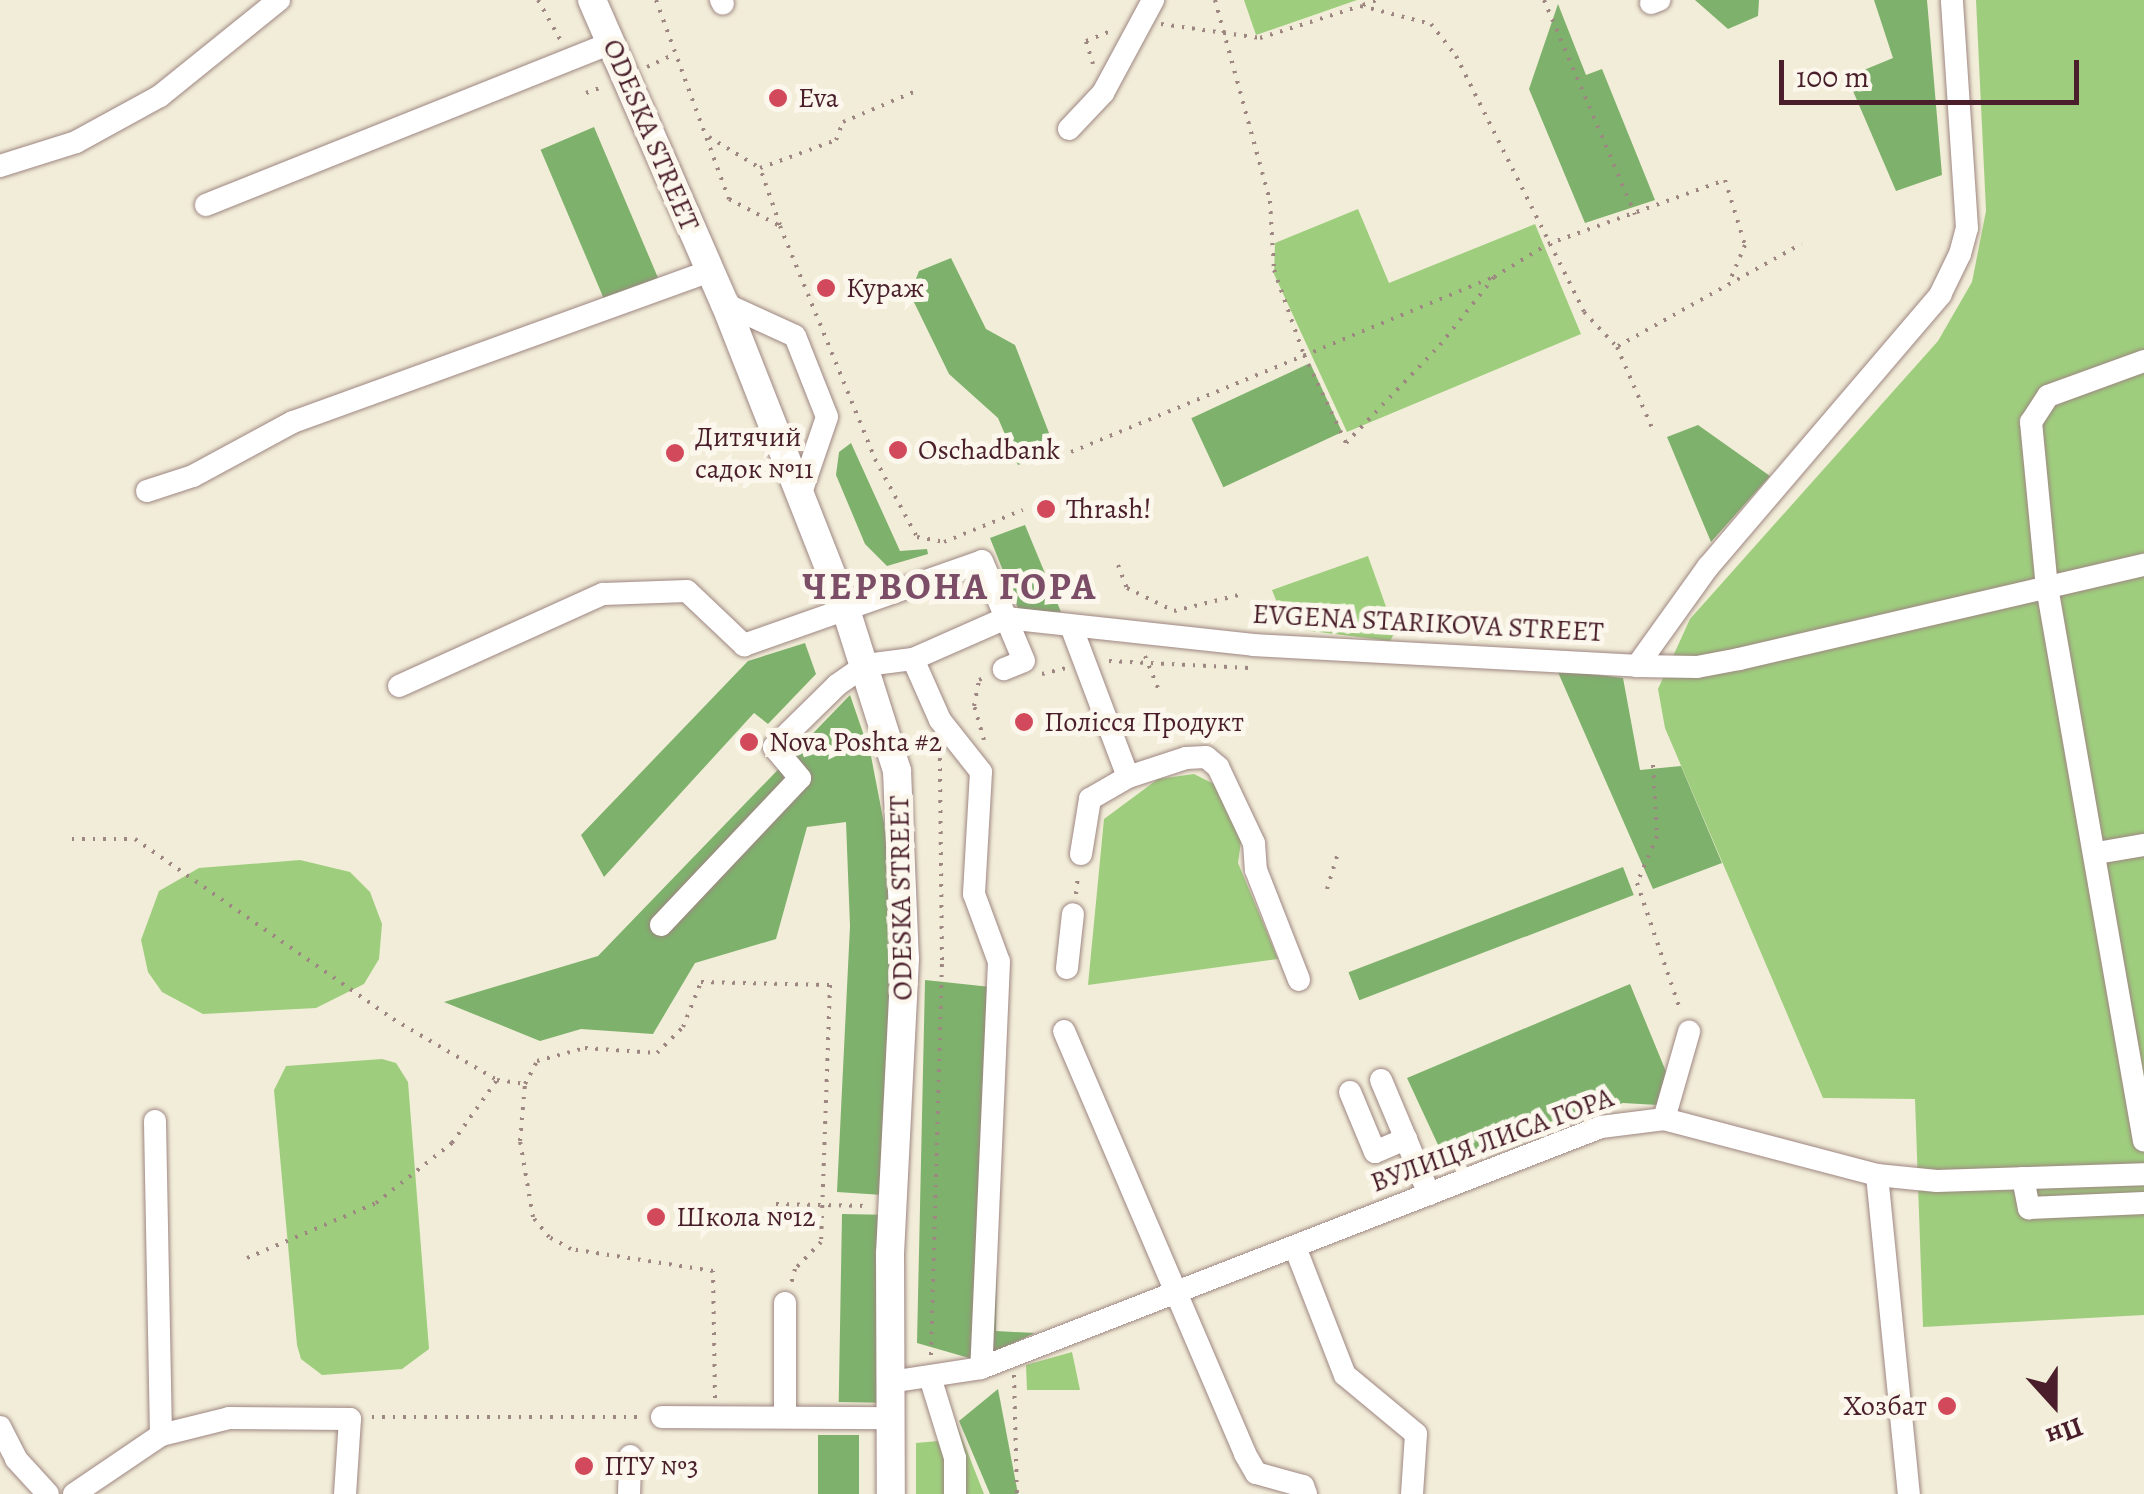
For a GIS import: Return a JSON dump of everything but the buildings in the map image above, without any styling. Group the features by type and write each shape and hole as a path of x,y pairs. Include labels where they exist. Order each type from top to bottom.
{"main road":[{"name":"ODESKA STREET","path":"592,0 724,304 847,613 897,771 903,829 905,958 893,1207 891,1494"}],"street":[{"path":"0,166 76,142 160,96 279,0"},
{"name":"EVGENA STARIKOVA STREET","path":"1006,618 1135,633 1637,666 1708,566 1940,296 1960,254 1967,228 1952,0"},
{"path":"1069,129 1103,93 1148,9"},
{"path":"206,205 611,43"},
{"path":"147,491 193,476 293,422 710,271"},
{"path":"724,304 795,336 827,417 800,496"},
{"path":"2144,361 2036,406 2031,422 2048,587 2097,853 2134,1008 2144,1141"},
{"path":"399,686 603,594 688,590 744,645 847,613 982,561 1006,618 1014,665"},
{"path":"1637,666 1739,660 2144,565"},
{"path":"661,925 800,778 774,747 866,665 913,659 1006,618"},
{"path":"1070,626 1128,777"},
{"path":"913,659 940,720 981,772 974,894 999,962 981,1368"},
{"path":"1080,854 1090,800 1128,777 1186,758 1206,757 1218,767 1254,843 1256,870 1299,980"},
{"path":"2097,853 2144,845"},
{"path":"1067,968 1074,914"},
{"path":"1064,1031 1256,1473 1303,1486 1306,1494"},
{"path":"1664,1119 1689,1032"},
{"path":"1381,1080 1430,1194"},
{"path":"1350,1092 1375,1152 1406,1139"},
{"name":"ВУЛИЦЯ ЛИСА ГОРА","path":"890,1382 981,1368 1601,1127 1664,1119 1876,1175 1937,1182 2144,1174"},
{"path":"155,1121 161,1435"},
{"path":"1876,1175 1901,1368 1909,1494"},
{"path":"2023,1178 2028,1208 2144,1203"},
{"path":"1295,1247 1344,1375 1416,1434 1412,1494"},
{"path":"784,1417 785,1303"},
{"path":"930,1377 954,1458 955,1494"},
{"path":"662,1417 890,1418"},
{"path":"74,1494 161,1435 229,1418 350,1419 345,1494"},
{"path":"0,1427 16,1459 48,1494"},
{"path":"629,1494 630,1456"}],"path":[{"path":"538,0 571,59"},
{"path":"656,0 729,199 780,226"},
{"path":"1214,0 1270,201 1274,270 1304,355 1346,442 1440,346 1494,276"},
{"path":"1103,93 1086,41 1148,9 1222,34 1276,36 1378,0"},
{"path":"1544,0 1636,214"},
{"path":"1361,6 1415,18 1442,36 1584,312 1618,347 1653,430"},
{"path":"646,68 675,54"},
{"path":"586,93 610,84"},
{"path":"760,168 836,140 843,122 916,91"},
{"path":"706,135 760,168 875,459 917,538 944,542 1022,510"},
{"path":"1071,452 1494,276 1548,244 1725,180 1745,245 1730,280"},
{"path":"1618,347 1730,280 1801,244"},
{"path":"1118,564 1127,588 1174,610 1243,594"},
{"path":"1135,633 1160,692"},
{"path":"981,772 987,748 974,706 978,680 1014,665 1044,676 1084,660 1264,668"},
{"path":"930,1377 942,960 940,720"},
{"path":"1653,764 1657,836 1638,883 1689,1032"},
{"path":"72,838 134,839 394,1020 497,1080 525,1084"},
{"path":"1327,889 1338,852"},
{"path":"1074,914 1080,854"},
{"path":"714,1417 712,1271 600,1256 549,1237 533,1218 524,1188 525,1084 537,1061 553,1053 585,1048 657,1053 683,1027 701,982 830,985 821,1242 795,1269 785,1303"},
{"path":"247,1258 376,1203 452,1143 497,1080"},
{"path":"776,1204 893,1207"},
{"path":"1013,1355 1017,1494"},
{"path":"350,1419 662,1417"}],"green space":[{"path":"1244,0 1357,0 1256,35"},
{"path":"1695,0 1759,0 1758,16 1728,29"},
{"path":"1874,0 1927,0 1942,175 1896,191 1847,77 1893,58"},
{"path":"1976,0 2144,0 2144,1315 1923,1327 1915,1099 1823,1098 1665,728 1658,689 1690,619 1938,341 1972,282 1986,211"},
{"path":"1558,4 1586,75 1602,69 1655,200 1585,223 1529,89"},
{"path":"594,127 658,278 605,301 541,150"},
{"path":"1358,209 1389,283 1535,224 1581,334 1347,432 1274,274 1275,243"},
{"path":"951,258 986,329 1015,345 1056,451 1018,465 998,418 949,374 910,294 919,271"},
{"path":"1310,363 1342,432 1223,487 1191,418"},
{"path":"1698,425 1770,476 1711,542 1667,437"},
{"path":"851,443 900,551 927,549 928,554 887,566 865,544 836,475 839,452"},
{"path":"1025,525 1061,612 1019,611 990,538"},
{"path":"1368,556 1395,632 1390,641 1287,628 1272,590"},
{"path":"805,643 816,674 768,724 754,713 604,877 581,835 748,661"},
{"path":"1557,670 1623,678 1640,770 1681,766 1722,863 1653,889"},
{"path":"850,695 871,756 887,839 891,994 883,1195 837,1192 850,926 846,822 807,827 776,939 695,963 653,1034 581,1029 540,1041 444,1002 598,956"},
{"path":"1194,774 1218,786 1242,834 1238,863 1278,959 1088,985 1104,819 1158,779"},
{"path":"300,860 350,872 370,892 382,924 379,959 364,984 316,1008 203,1014 162,992 148,972 141,940 159,891 199,868"},
{"path":"1623,867 1634,895 1359,1000 1349,972"},
{"path":"925,980 1000,988 996,1331 1035,1333 976,1360 917,1343"},
{"path":"1630,984 1667,1074 1658,1105 1623,1103 1446,1162 1407,1078"},
{"path":"382,1059 396,1063 408,1082 429,1349 402,1369 322,1375 301,1359 297,1345 274,1090 286,1066"},
{"path":"842,1214 882,1215 879,1403 839,1402"},
{"path":"1072,1352 1080,1390 1027,1390 1026,1365"},
{"path":"998,1389 1018,1494 990,1494 959,1421"},
{"path":"956,1423 984,1494 916,1494 916,1443 938,1441"},
{"path":"818,1435 859,1435 859,1494 818,1494"}],"place":[{"name":"Eva","path":"778,98"},
{"name":"Кураж","path":"826,288"},
{"name":"Oschadbank","path":"898,450"},
{"name":"Дитячий садок №11","path":"675,453"},
{"name":"Thrash!","path":"1046,509"},
{"name":"Полісся Продукт","path":"1024,722"},
{"name":"Nova Poshta #2","path":"749,742"},
{"name":"Школа №12","path":"656,1217"},
{"name":"Хозбат","path":"1947,1406"},
{"name":"ПТУ №3","path":"584,1466"}],"district":[{"name":"ЧЕРВОНА ГОРА","path":"950,587"}]}
